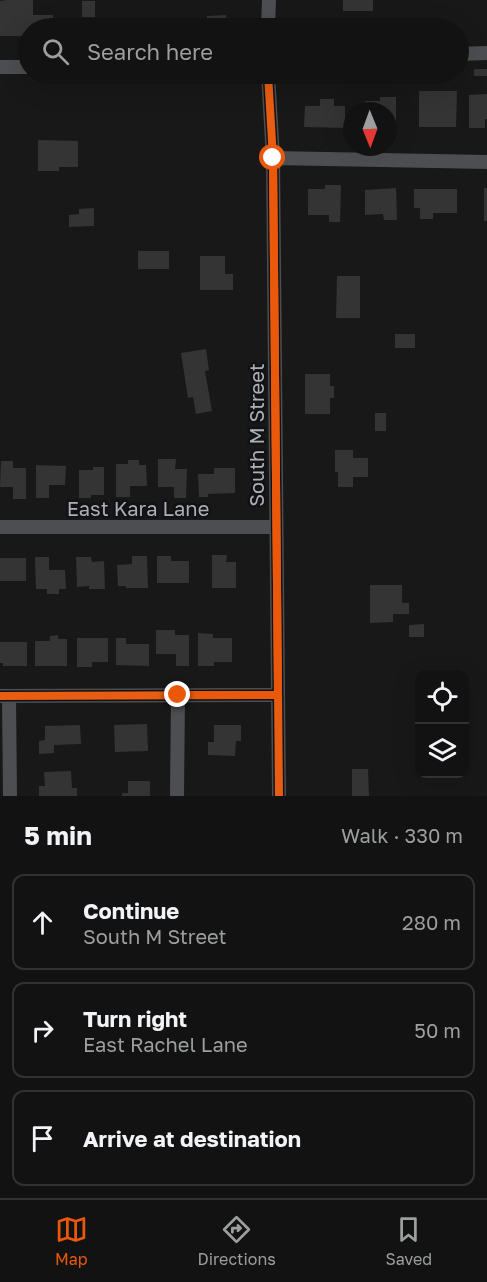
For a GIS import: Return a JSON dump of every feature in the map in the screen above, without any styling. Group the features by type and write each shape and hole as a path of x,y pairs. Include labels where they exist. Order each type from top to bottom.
{"street":[{"path":"268,18 269,0"},
{"path":"469,54 487,53"},
{"path":"0,67 18,67"},
{"name":"South M Street","path":"269,84 273,158 279,796"},
{"path":"273,158 487,162"},
{"name":"East Kara Lane","path":"0,527 276,527"},
{"path":"177,796 178,695"},
{"path":"10,796 4,696 278,695"}],"building":[{"path":"33,0 33,15 53,15 53,18 18,18 18,36 0,36 0,1"},
{"path":"343,0 373,0 373,11 343,11"},
{"path":"82,1 95,1 95,17 82,17"},
{"path":"226,15 226,18 207,18 207,16"},
{"path":"474,69 487,69 487,76 474,76"},
{"path":"419,91 457,91 456,127 419,127"},
{"path":"487,94 485,128 469,128 469,95"},
{"path":"380,97 396,97 396,102 365,102 380,101"},
{"path":"320,99 334,99 334,106 343,106 343,128 304,127 305,106 320,106"},
{"path":"38,140 78,141 78,167 59,167 59,171 38,171"},
{"path":"325,185 341,185 340,222 329,222 329,215 308,215 308,189 325,189"},
{"path":"396,188 397,220 384,220 383,214 365,215 365,190"},
{"path":"484,188 487,188 487,221 484,221"},
{"path":"414,189 457,189 457,213 433,213 433,219 420,219 420,208 414,208"},
{"path":"94,208 94,226 69,227 69,215 79,214 79,209"},
{"path":"138,251 169,251 169,269 138,269"},
{"path":"200,256 225,256 225,274 233,274 233,290 200,290"},
{"path":"337,276 360,276 360,318 336,318"},
{"path":"395,334 415,334 415,348 395,348"},
{"path":"206,349 209,370 205,371 212,411 196,414 193,397 188,398 181,353"},
{"path":"305,374 330,374 330,386 334,386 334,398 330,398 330,414 305,414"},
{"path":"375,413 386,413 386,431 375,431"},
{"path":"335,450 353,450 353,458 368,458 368,477 353,477 353,487 338,487"},
{"path":"158,459 176,459 175,469 187,469 186,498 174,498 174,487 158,487"},
{"path":"128,460 139,460 139,465 146,465 147,486 130,486 130,497 116,497 116,464 128,464"},
{"path":"1,461 13,461 13,468 26,468 26,499 13,499 13,487 0,487"},
{"path":"36,465 66,466 65,485 49,485 49,498 36,498"},
{"path":"93,467 104,467 104,495 79,498 79,470 93,470"},
{"path":"214,468 235,468 235,493 208,494 208,497 199,497 198,474 214,474"},
{"path":"212,555 227,555 226,562 236,562 236,588 212,588"},
{"path":"132,556 147,556 148,588 118,586 117,565 132,564"},
{"path":"157,556 171,556 171,561 189,561 189,583 157,583"},
{"path":"35,557 49,557 49,570 65,570 66,589 59,589 59,594 47,594 47,589 36,589"},
{"path":"76,557 91,557 92,562 104,561 105,589 89,589 89,586 77,587"},
{"path":"0,558 26,558 26,581 0,581"},
{"path":"370,585 402,585 402,603 409,603 409,614 393,614 393,622 370,623"},
{"path":"424,624 424,637 409,637 409,625"},
{"path":"156,630 175,630 175,635 189,635 189,666 176,666 176,654 156,654"},
{"path":"198,633 213,634 213,638 232,638 232,662 214,662 214,666 198,666"},
{"path":"58,635 58,639 67,639 67,666 35,666 35,641 50,641 50,636"},
{"path":"77,638 108,638 108,662 92,662 92,667 77,667"},
{"path":"116,638 126,638 126,644 149,644 149,666 116,665"},
{"path":"0,642 27,642 27,666 3,666 3,663 0,663"},
{"path":"147,724 148,751 115,752 114,725"},
{"path":"80,725 81,744 54,745 54,753 39,754 39,741 45,740 45,726"},
{"path":"214,725 241,725 241,741 236,741 235,756 208,755 208,742 214,742"},
{"path":"352,769 368,769 369,796 352,796"},
{"path":"71,771 72,788 77,788 77,796 39,796 39,786 45,786 44,772"},
{"path":"128,781 150,781 150,796 122,796 122,793 128,793"}],"cycle path":[{"path":"269,84 273,158 279,796"},
{"path":"0,696 278,695"}],"route":[{"path":"178,695 278,695 273,158"}]}
